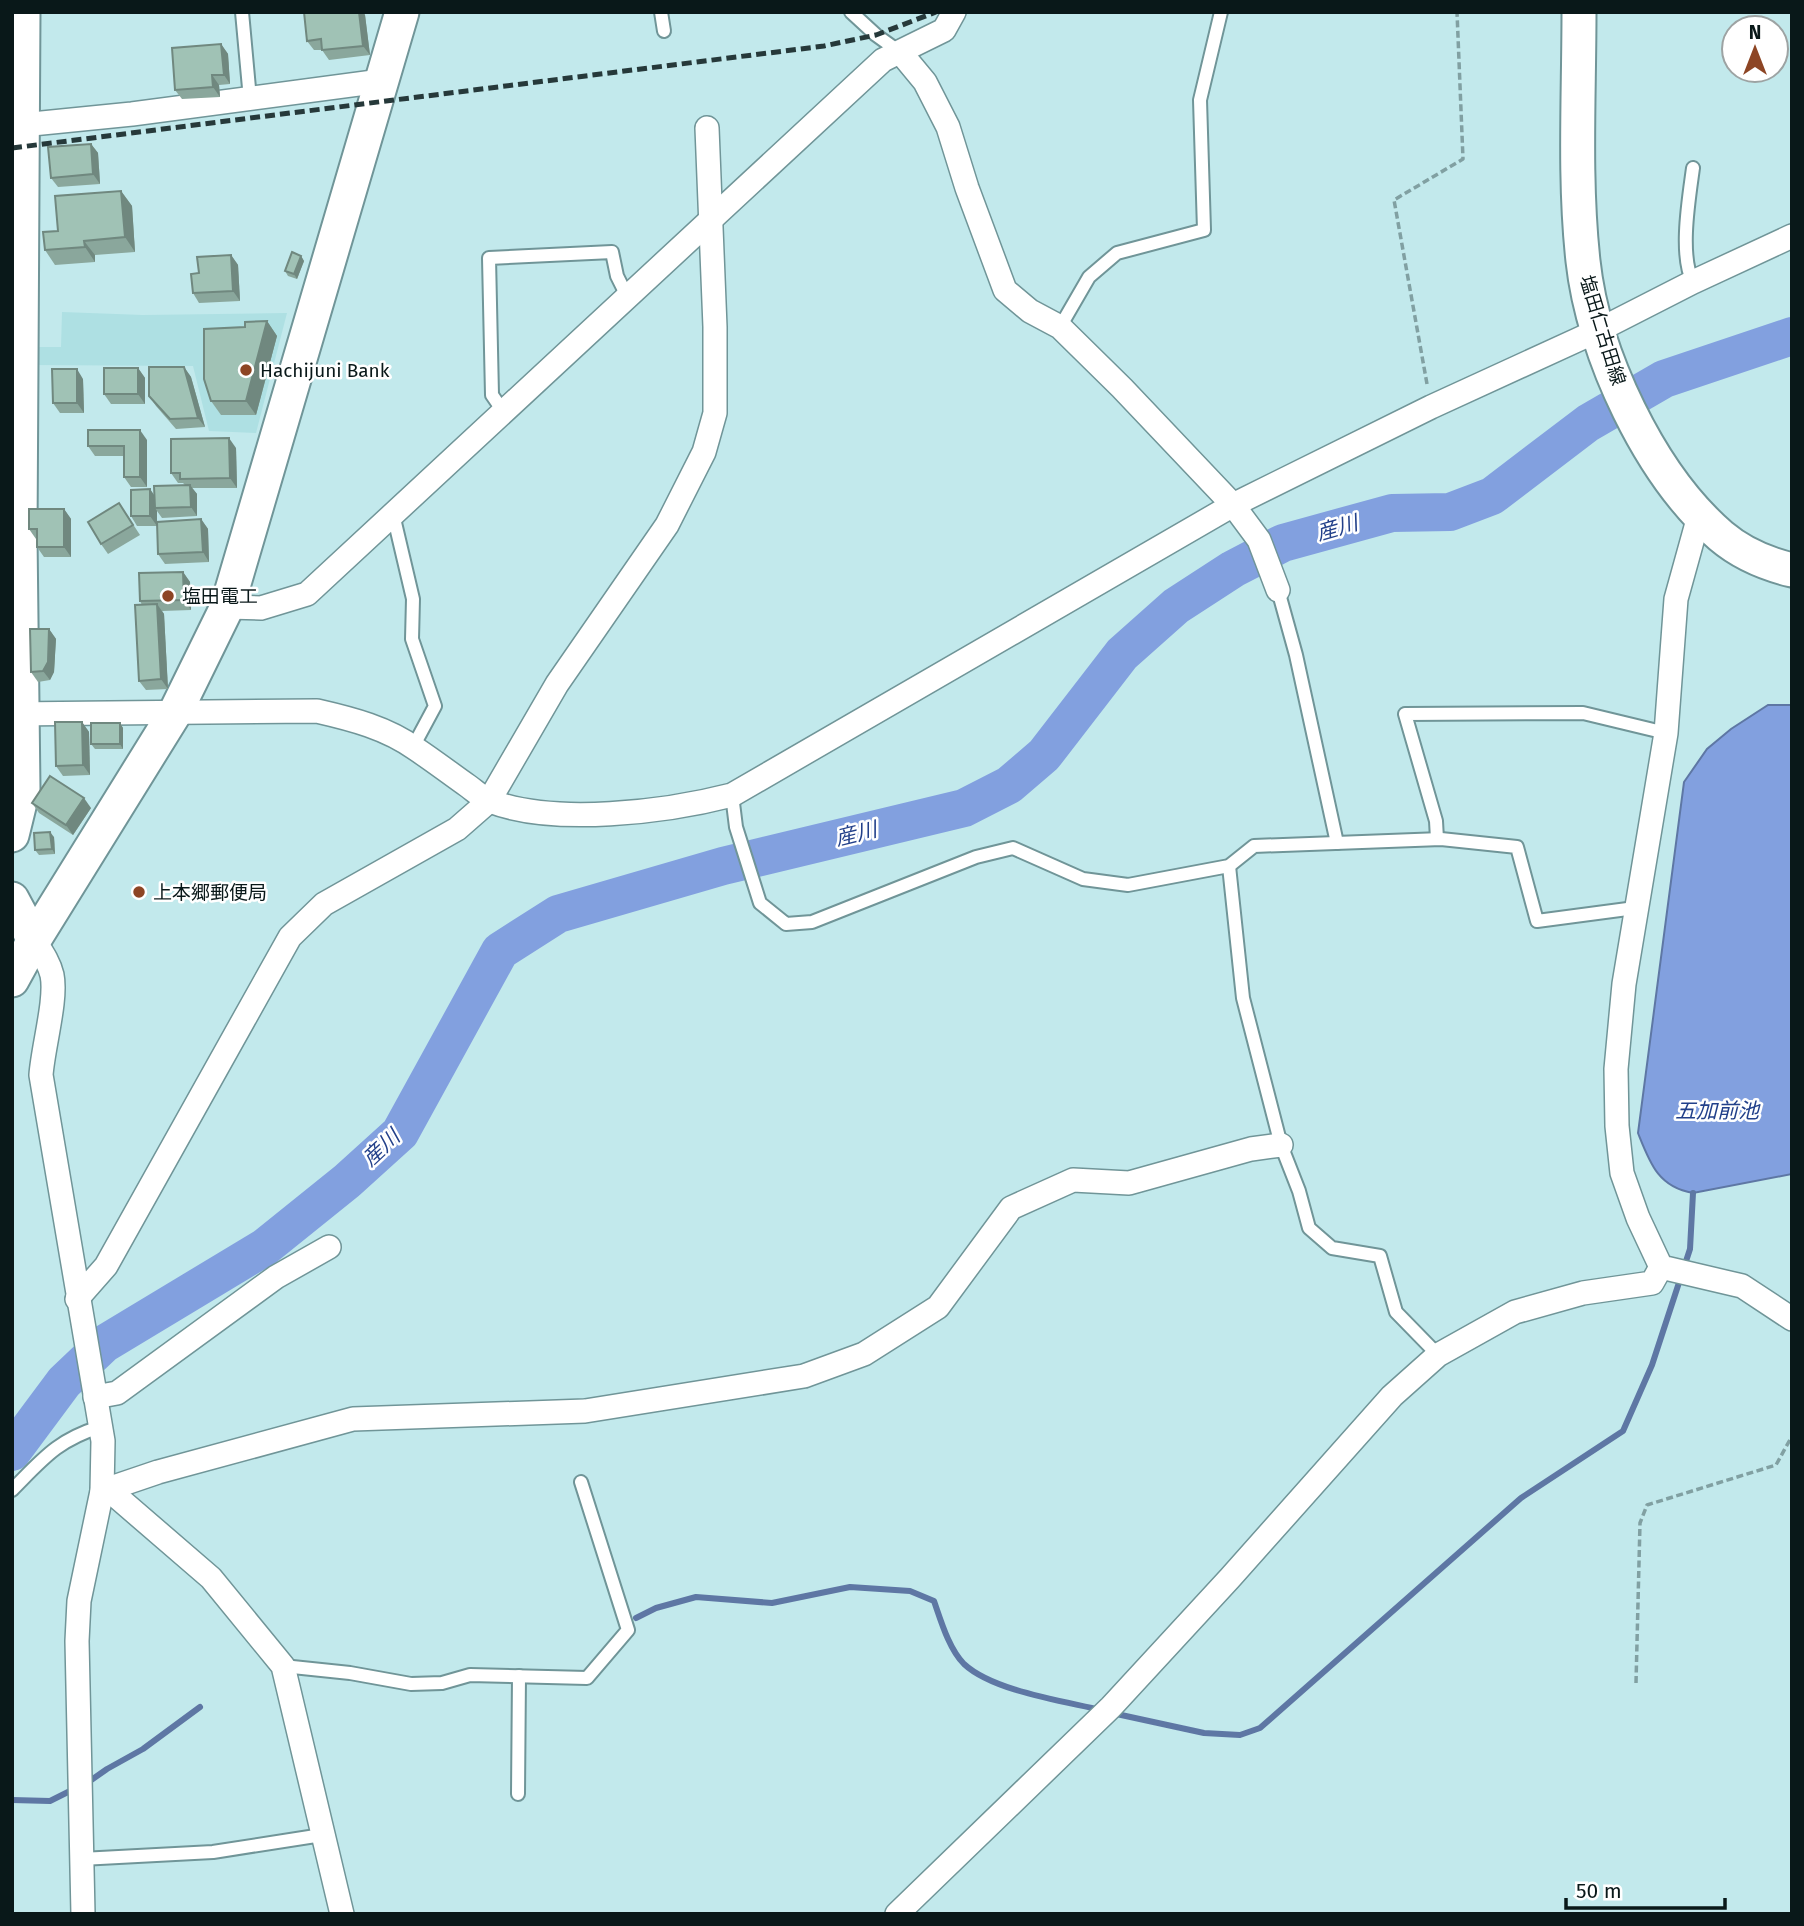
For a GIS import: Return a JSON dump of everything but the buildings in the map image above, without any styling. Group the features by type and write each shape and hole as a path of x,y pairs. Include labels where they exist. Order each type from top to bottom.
{"street":[{"path":"12,980 176,711 227,607 402,12"},
{"path":"227,607 261,608 307,594 883,60 944,30 954,12"},
{"name":"塩田仁古田線","path":"1579,12 1579,206 1583,263 1599,330 1613,371 1647,445 1665,474 1699,516 1722,537 1750,555 1792,570"},
{"path":"12,835 23,790 17,714 17,181 22,125 19,34"},
{"path":"901,52 925,82 948,127 967,188 1005,290 1030,311 1060,327 1233,505 1259,540 1278,590"},
{"path":"22,125 250,99 381,80"},
{"path":"79,1307 106,1266 290,937 324,905 457,829 489,801 557,684 667,525 704,452 715,413 707,128"},
{"path":"17,714 317,711 354,719 384,731 413,747 489,801 533,813 615,813 693,805 732,795 1233,505 1431,407 1599,330 1792,236"},
{"path":"1661,1267 1638,1218 1622,1173 1617,1126 1618,1045 1635,908 1666,733 1676,599 1699,516"},
{"path":"12,900 52,975 54,994 42,1051 41,1075 103,1441 106,1491 79,1615 83,1914"},
{"path":"106,1491 158,1472 353,1419 585,1411 804,1376 864,1354 938,1307 1012,1208 1073,1180 1129,1183 1251,1149 1281,1145"},
{"path":"95,1394 117,1393 276,1277 329,1247"},
{"path":"1661,1267 1742,1286 1792,1319"},
{"path":"897,1914 1111,1707 1392,1396 1438,1355 1515,1312 1583,1293 1652,1283 1661,1267"},
{"path":"106,1491 211,1578 283,1666 342,1914"}],"lane":[{"path":"242,12 250,99"},
{"path":"661,12 664,31"},
{"path":"851,12 876,35 901,52"},
{"path":"1060,327 1089,277 1117,253 1204,230 1200,100 1221,12"},
{"path":"1693,167 1687,213 1687,270 1693,282"},
{"path":"503,411 492,396 489,258 612,252 617,276 627,296"},
{"path":"393,514 413,599 412,639 435,706 413,747"},
{"path":"1278,590 1296,655 1337,843"},
{"path":"1437,839 1436,821 1405,714 1583,713 1666,733"},
{"path":"732,795 736,827 760,903 786,924 813,922 976,857 1013,848 1083,879 1128,885 1229,866 1254,846 1437,839 1517,847 1537,921 1635,908"},
{"path":"1229,866 1243,998 1281,1145 1310,1228 1332,1248 1380,1256 1396,1312 1438,1355"},
{"path":"12,1490 54,1448 83,1432 100,1427"},
{"path":"283,1666 350,1673 411,1684 442,1683 471,1675 587,1678 628,1630 581,1482"},
{"path":"518,1794 519,1675"},
{"path":"81,1859 213,1852 322,1835"}],"path":[{"path":"1431,407 1394,200 1463,159 1457,12"},
{"path":"1636,1683 1640,1523 1647,1506 1776,1465 1792,1436"}],"shaded area":[{"path":"62,312 143,315 287,313 256,433 209,431 193,366 31,365 30,347 61,347"}],"water":[{"name":"五加前池","path":"1768,705 1792,705 1792,1174 1693,1193 1681,1190 1663,1179 1651,1164 1638,1133 1684,782 1707,749 1731,729"}],"waterway":[{"name":"産川","path":"12,1452 64,1382 104,1344 265,1247 347,1181 400,1133 500,951 558,914 723,866 964,808 1009,785 1044,755 1122,654 1176,606 1233,569 1283,543 1392,513 1450,512 1492,496 1588,423 1664,379 1792,336"},
{"path":"1112,1713 1204,1733 1240,1735 1260,1728 1521,1498 1623,1431 1652,1365 1690,1249 1693,1193"},
{"path":"636,1618 656,1608 696,1597 772,1603 850,1587 910,1591 934,1601 954,1651 964,1664 977,1673 1029,1694 1101,1710"},
{"path":"87,1783 143,1749 200,1707"},
{"path":"12,1800 50,1801 74,1789"}],"railway":[{"path":"12,148 824,46 876,35 936,12"}],"place":[{"name":"Hachijuni Bank","path":"246,370"},
{"name":"塩田電工","path":"168,596"},
{"name":"上本郷郵便局","path":"139,892"}]}
